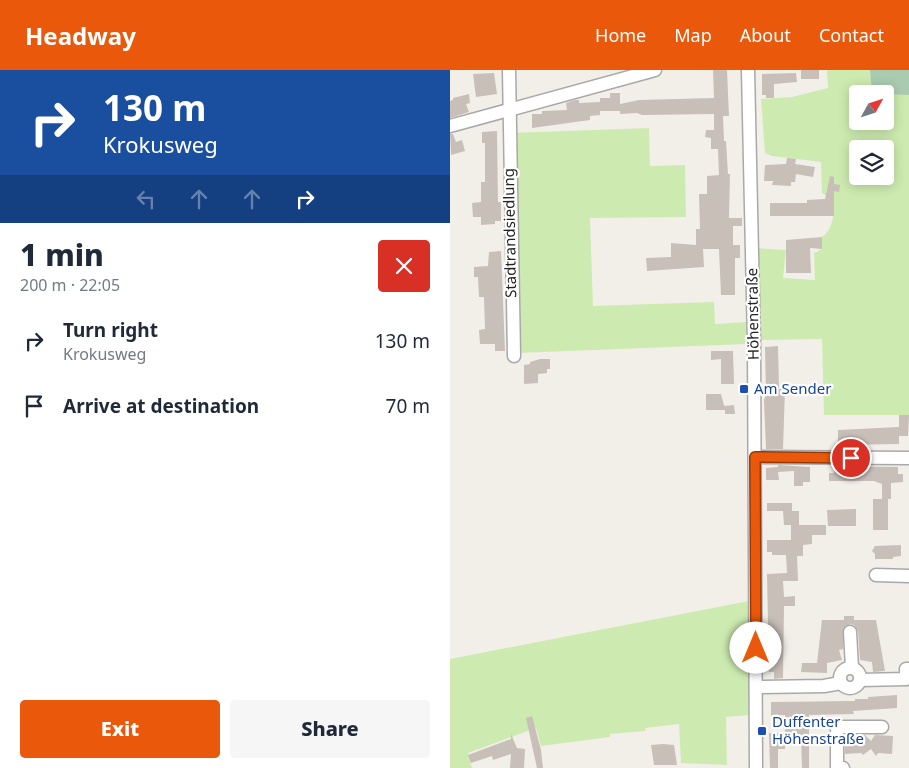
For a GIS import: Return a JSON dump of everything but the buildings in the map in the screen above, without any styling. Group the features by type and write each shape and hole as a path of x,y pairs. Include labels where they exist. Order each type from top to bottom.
{"street":[{"name":"Stadtrandsiedlung","path":"509,70 514,356"},
{"path":"450,126 655,70"},
{"name":"Höhenstraße","path":"748,70 755,457 756,768"},
{"path":"755,457 909,458"},
{"path":"876,575 909,576"},
{"path":"850,632 852,668"},
{"path":"756,686 824,686 841,684 850,688 856,686 860,680 859,672 852,668 845,668 840,673 841,684"},
{"path":"860,680 906,679 908,669"},
{"path":"844,768 837,767 837,727 882,727"}],"green space":[{"path":"827,70 870,70 871,85 849,85 849,130 894,130 894,95 909,95 909,415 824,415 822,339 758,340 756,248 786,250 783,278 815,280 814,253 822,249 822,237 829,230 834,212 834,202 822,193 821,162 772,156 765,153 761,99 792,97 828,88"},
{"path":"870,70 909,70 909,95 894,95 894,85 871,85"},
{"path":"649,128 650,166 685,165 686,217 590,218 593,306 714,302 715,324 746,322 746,344 518,353 511,133"},
{"path":"749,601 749,715 726,717 727,765 681,763 679,724 645,728 646,731 610,734 610,737 541,746 536,728 468,753 472,768 450,768 450,659"}],"place":[{"name":"Am Sender","path":"744,389"},
{"name":"Duffenter Höhenstraße","path":"762,731"}],"route":[{"path":"756,648 755,457 851,458"}]}
